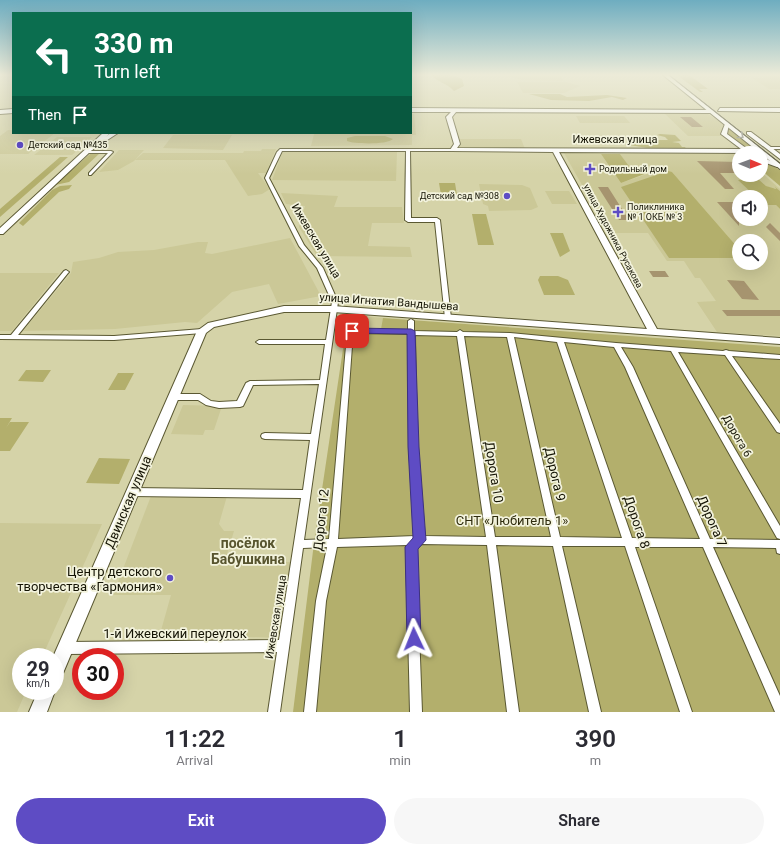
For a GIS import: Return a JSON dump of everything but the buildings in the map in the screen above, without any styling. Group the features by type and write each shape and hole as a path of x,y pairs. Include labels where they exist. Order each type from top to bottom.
{"main road":[{"path":"711,109 721,111 732,120"},
{"path":"711,109 727,125 779,166"},
{"path":"744,129 780,157"},
{"path":"0,223 98,134"},
{"path":"0,232 106,134"}],"street":[{"path":"412,109 711,109"},
{"path":"453,150 457,144 448,117 455,109"},
{"path":"0,111 12,110"},
{"path":"721,111 780,111"},
{"path":"727,125 724,134 739,146"},
{"path":"89,150 113,134"},
{"path":"769,148 780,148"},
{"path":"89,150 111,152 91,174"},
{"name":"Ижевская улица","path":"274,712 335,302 333,293 320,268 302,246 268,179 279,152 285,150 732,152"},
{"path":"408,150 408,220 437,220 448,318"},
{"name":"улица Художника Русакова","path":"555,150 653,331"},
{"path":"768,162 779,166"},
{"path":"13,337 66,272"},
{"name":"улица Игнатия Вандышева","path":"0,337 114,338 202,331 211,325 284,309 333,309 780,341"},
{"path":"410,320 414,447 420,540"},
{"name":"Двинская улица","path":"64,652 202,331"},
{"name":"Дорога 12","path":"310,712 321,600 333,543 352,331 411,331"},
{"path":"411,331 510,335 674,350 726,352 780,357"},
{"name":"Дорога 10","path":"460,332 492,541 513,712"},
{"name":"Дорога 9","path":"510,335 595,712"},
{"name":"Дорога 8","path":"560,340 686,712"},
{"path":"259,342 328,342"},
{"name":"Дорога 7","path":"616,345 629,367 780,710"},
{"name":"Дорога 6","path":"674,350 780,535"},
{"path":"726,352 780,430"},
{"path":"174,397 200,397 209,403 219,405 240,404 250,383 255,381 322,382"},
{"path":"265,436 314,436"},
{"path":"132,492 306,494"},
{"path":"416,712 411,547 420,540"},
{"path":"299,544 420,540 780,544"},
{"name":"1-й Ижевский переулок","path":"66,648 284,646"},
{"path":"38,712 43,700"}],"shaded area":[{"path":"664,113 708,114 725,125 721,136 688,136"},
{"path":"412,114 414,114 416,135 412,135 412,145 311,146 314,134 412,134"},
{"path":"576,116 624,116 630,123 580,123"},
{"name":"Детский сад №435","path":"8,130 12,130 12,134 54,134 28,154 0,154 0,136"},
{"path":"173,135 232,135 223,150 163,148"},
{"path":"57,137 92,137 72,155 34,155"},
{"path":"457,139 521,139 525,149 458,148"},
{"path":"262,149 276,149 266,173 258,173 270,189 262,194 248,196 225,160 135,160 143,153 243,153 244,151 261,151"},
{"path":"119,150 144,150 134,161 118,170 99,172"},
{"path":"283,151 397,152 396,181 272,180"},
{"path":"564,153 732,154 732,182 741,182 749,190 732,190 732,226 768,226 768,205 776,205 780,209 780,336 717,332 697,302 716,301 700,278 695,278 684,261 667,261 648,233 609,233","holes":["601,154 620,154 629,166 647,174 621,183","672,172 732,241 732,234 768,234 768,270 732,270 732,258 669,258"]},
{"path":"768,178 780,189 780,191 776,188 773,189 762,182 768,182"},
{"name":"Детский сад №308","path":"479,184 522,185 530,188 538,207 531,210 489,211 488,206 483,204"},
{"path":"545,191 569,191 577,204 552,204"},
{"path":"281,193 338,196 334,207 402,207 404,223 372,223 368,246 410,247 412,257 317,256 299,227 305,206 286,204"},
{"path":"290,238 321,296 278,304 269,284 232,292 197,323 185,322 115,329 23,331 71,273 73,262 99,258 118,252 154,250 198,242 208,242 205,253 212,254"},
{"path":"0,273 59,273 12,331 0,331"},
{"path":"348,315 383,318 382,329 346,329"},
{"path":"183,405 222,406 214,430 205,430 203,435 171,434"},
{"name":"Центр детского творчества «Гармония»","path":"151,496 227,496 219,524 224,531 234,531 225,561 292,562 281,638 160,634 171,595 113,595"},
{"path":"0,523 102,524 46,648 12,648 12,700 22,700 17,712 0,712"}],"green space":[{"path":"728,128 750,146 741,146 726,133"},
{"path":"657,135 675,135 681,141 672,142 679,143 687,150 662,148 654,149 629,145 668,140 665,137"},
{"path":"355,136 385,136 393,139 378,143 347,141 347,138"},
{"path":"100,153 69,182 55,185 90,154"},
{"path":"601,154 620,154 629,166 647,173 621,183"},
{"path":"60,157 68,157 0,217 0,209"},
{"path":"768,164 780,170 780,186 768,176"},
{"path":"668,171 672,172 732,241 732,258 669,258 621,187"},
{"path":"740,182 762,182 766,186 776,189 775,187 780,191 780,209 776,205 768,205 768,190 749,190"},
{"path":"439,183 455,183 457,195 441,195"},
{"path":"72,185 69,189 59,192 23,226 19,223 52,190 60,186"},
{"path":"472,214 486,214 494,245 478,245"},
{"path":"550,233 563,233 570,251 560,257"},
{"path":"540,276 558,276 568,280 575,295 544,295 538,280"},
{"name":"СНТ «Любитель 1»","path":"383,318 780,347 780,712 293,712 314,543 346,329 381,329"},
{"path":"26,370 51,370 43,382 18,381"},
{"path":"118,373 134,373 125,390 108,390"},
{"path":"0,418 12,418 6,428 10,422 29,422 10,451 0,451"},
{"path":"99,458 130,459 119,484 86,483"}],"tram line":[{"path":"711,108 780,163"}],"place":[{"name":"Детский сад №435","path":"20,145"},
{"name":"Родильный дом","path":"590,169"},
{"name":"Детский сад №308","path":"507,196"},
{"name":"Поликлиника № 1 ОКБ № 3","path":"618,212"},
{"name":"Центр детского творчества «Гармония»","path":"170,578"}],"district":[{"name":"посёлок Бабушкина","path":"248,552"}],"route":[{"path":"352,331 411,331 414,447 420,540 411,547 414,639"}]}
